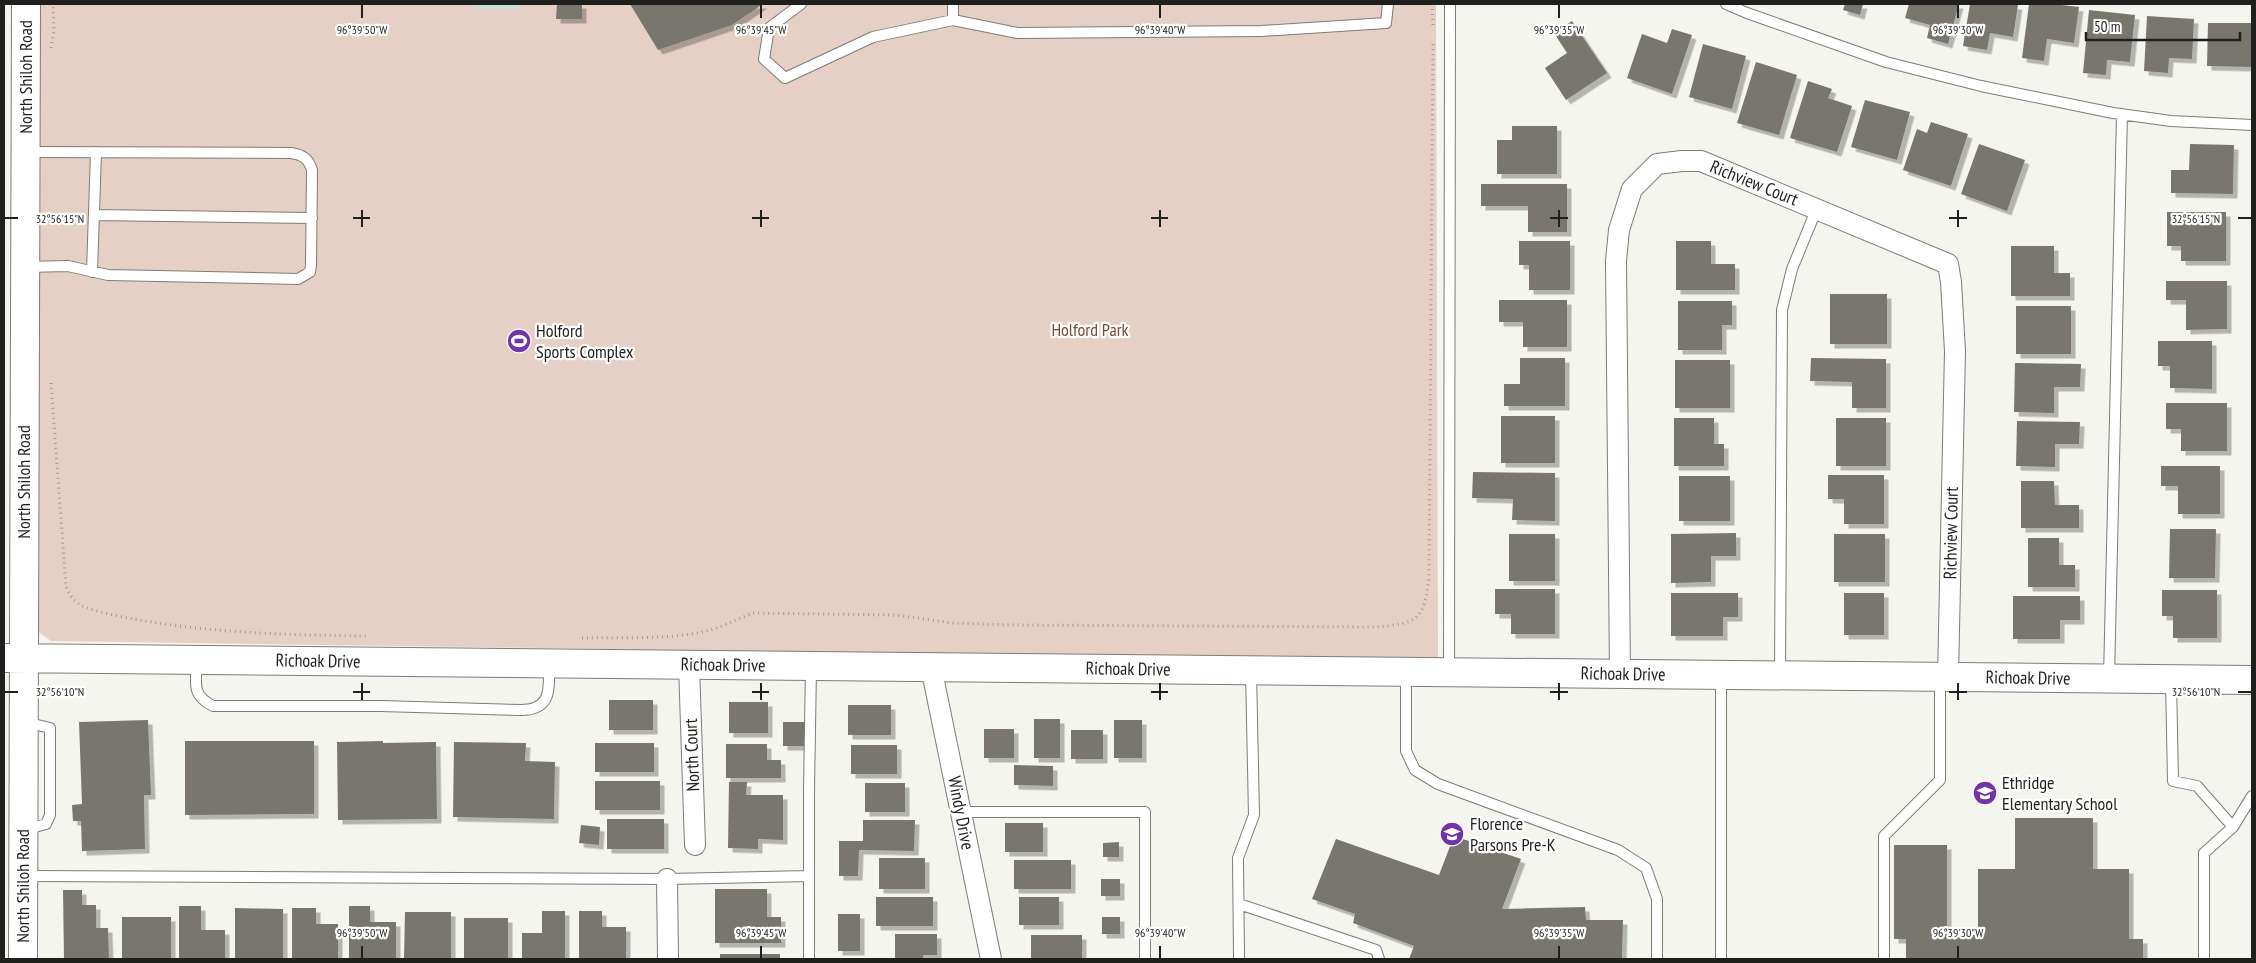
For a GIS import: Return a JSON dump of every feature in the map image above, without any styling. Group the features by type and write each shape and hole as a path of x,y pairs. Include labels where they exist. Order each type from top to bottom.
{"street":[{"name":"North Shiloh Road","path":"23,959 24,721 14,659 14,267 25,152 26,4"},
{"name":"Richview Court","path":"1620,674 1616,261 1619,230 1632,189 1657,164 1701,161 1948,264 1951,282 1955,350 1944,677"},
{"name":"Richoak Drive","path":"14,659 2252,680"},
{"name":"North Court","path":"689,665 696,845"},
{"name":"Windy Drive","path":"931,667 991,959"},
{"path":"667,879 668,959"}],"lane":[{"path":"802,4 769,28 764,58 785,78 873,37 953,20 1018,33 1262,31 1386,23 1388,4"},
{"path":"953,4 953,20"},
{"path":"1449,672 1450,4"},
{"path":"1726,4 1834,44 1931,75 2122,114 2172,120 2252,125"},
{"path":"2109,679 2122,114"},
{"path":"14,267 68,266 108,275 298,279 310,272 312,170 309,161 303,155 291,153 25,152"},
{"path":"92,272 96,152"},
{"path":"1780,676 1782,310 1792,269 1817,208"},
{"path":"94,215 312,218"},
{"path":"197,660 197,691 202,700 213,706 381,706 521,710 532,710 540,707 544,702 550,691 549,664"},
{"path":"809,959 811,666"},
{"path":"1239,959 1238,858 1254,815 1251,670"},
{"path":"1406,672 1406,751 1415,770 1438,784 1618,850 1646,868 1657,900 1657,959"},
{"path":"1721,675 1721,959"},
{"path":"1884,959 1884,836 1940,780 1944,677"},
{"path":"2171,679 2173,781 2197,786 2233,827"},
{"path":"2204,959 2204,853 2233,827 2252,796"},
{"path":"961,812 1145,812 1145,959"},
{"path":"23,876 667,879 809,876"},
{"path":"1238,904 1376,950 1379,959"}],"path":[{"path":"1432,4 1433,28"},
{"path":"574,638 673,636 708,631 736,618 754,613 896,615 953,623 1021,625 1377,627 1404,624 1412,620 1422,612 1429,578 1433,38"},
{"path":"50,378 66,586 67,592 80,604 110,614 180,627 243,633 368,636"}],"green space":[{"name":"Holford Park","path":"37,4 1436,4 1438,661 51,641 37,631"}],"water":[{"path":"477,4 518,4 518,8 477,8"}],"building":[{"path":"557,4 582,4 582,19 556,19"},
{"path":"630,4 763,4 732,25 658,50"},
{"path":"1845,4 1863,4 1860,15 1843,10"},
{"path":"1909,4 1959,4 1948,44 1927,38 1930,25 1905,18"},
{"path":"1970,4 2018,5 2013,37 1990,33 1987,50 1963,46"},
{"path":"2029,4 2079,7 2074,43 2047,39 2044,61 2022,58"},
{"path":"2089,10 2135,15 2130,62 2107,60 2106,75 2083,73"},
{"path":"2147,16 2194,19 2192,59 2169,58 2168,73 2144,71"},
{"path":"1572,21 1607,73 1566,100 1545,68 1567,53 1554,33"},
{"path":"2208,23 2252,23 2252,67 2207,66"},
{"path":"1672,29 1692,35 1672,94 1627,78 1642,34 1667,43"},
{"path":"1703,44 1746,56 1732,109 1689,97"},
{"path":"1756,62 1797,75 1779,135 1737,123"},
{"path":"1808,81 1832,89 1828,98 1852,106 1837,152 1790,138"},
{"path":"1865,100 1910,112 1897,160 1851,147"},
{"path":"1931,122 1968,134 1951,186 1903,170 1917,129 1927,133"},
{"path":"1512,126 1557,126 1557,174 1497,174 1497,140 1512,140"},
{"path":"1979,144 2025,160 2007,211 1961,194"},
{"path":"2190,144 2234,145 2233,194 2171,193 2171,170 2189,170"},
{"path":"1481,184 1567,184 1567,232 1528,232 1528,206 1481,206"},
{"path":"2167,212 2226,212 2226,261 2181,261 2181,246 2167,246"},
{"path":"1519,241 1570,241 1570,290 1529,290 1529,265 1519,265"},
{"path":"1676,241 1711,241 1711,264 1735,264 1735,290 1676,290"},
{"path":"2011,246 2054,246 2054,273 2070,273 2070,296 2011,296"},
{"path":"2166,281 2227,281 2227,329 2186,330 2186,300 2166,300"},
{"path":"1830,294 1887,294 1887,344 1830,344"},
{"path":"1499,300 1567,300 1567,347 1523,347 1523,322 1499,322"},
{"path":"1678,301 1732,301 1732,325 1722,325 1722,350 1678,350"},
{"path":"2016,306 2071,306 2071,354 2016,354"},
{"path":"2158,341 2212,341 2212,389 2170,388 2170,366 2158,366"},
{"path":"1520,358 1565,358 1565,406 1504,406 1504,384 1520,384"},
{"path":"1811,358 1886,359 1886,408 1852,408 1852,382 1810,381"},
{"path":"1675,360 1730,360 1730,408 1675,408"},
{"path":"2015,363 2081,364 2080,387 2054,387 2054,413 2014,412"},
{"path":"2166,403 2227,403 2227,451 2181,451 2181,429 2166,429"},
{"path":"1501,416 1555,416 1555,463 1501,463"},
{"path":"1674,418 1714,418 1714,444 1724,444 1724,466 1674,466"},
{"path":"1836,418 1886,418 1886,466 1836,466"},
{"path":"2017,421 2080,422 2079,444 2055,444 2055,467 2016,466"},
{"path":"2161,466 2220,466 2220,514 2178,514 2178,486 2161,486"},
{"path":"1473,472 1555,473 1555,521 1512,520 1513,499 1472,498"},
{"path":"1828,475 1884,475 1884,524 1844,524 1844,499 1828,499"},
{"path":"1679,476 1730,476 1730,521 1679,521"},
{"path":"2021,481 2054,481 2055,505 2079,505 2079,528 2021,528"},
{"path":"2170,529 2216,529 2215,578 2169,578"},
{"path":"1736,533 1736,556 1711,556 1711,582 1671,583 1671,534"},
{"path":"1509,534 1555,534 1555,581 1509,581"},
{"path":"1834,534 1885,534 1885,582 1834,582"},
{"path":"2028,538 2059,538 2059,565 2075,565 2075,587 2028,587"},
{"path":"1495,589 1555,589 1555,634 1511,634 1511,614 1495,614"},
{"path":"2162,590 2217,590 2217,638 2173,638 2173,616 2162,616"},
{"path":"1671,593 1738,593 1738,617 1723,617 1723,636 1671,636"},
{"path":"1844,593 1884,593 1884,635 1844,635"},
{"path":"2013,596 2080,596 2080,620 2060,620 2060,639 2013,639"},
{"path":"609,700 653,700 653,730 609,730"},
{"path":"729,702 768,702 768,733 729,733"},
{"path":"848,705 891,705 891,735 848,735"},
{"path":"1034,719 1060,719 1060,758 1034,758"},
{"path":"148,720 151,795 144,795 145,849 82,851 81,821 73,821 72,805 82,804 79,722"},
{"path":"1114,720 1142,720 1142,758 1114,758"},
{"path":"783,722 805,722 805,746 783,746"},
{"path":"984,729 1014,729 1014,758 984,758"},
{"path":"1071,730 1103,730 1103,759 1071,759"},
{"path":"185,741 314,741 314,814 185,815"},
{"path":"383,741 383,743 436,742 437,819 338,820 337,742"},
{"path":"454,742 526,743 525,761 555,762 554,819 453,817"},
{"path":"595,743 654,743 654,772 595,772"},
{"path":"726,744 767,744 767,760 781,760 781,778 726,778"},
{"path":"851,745 897,745 897,774 851,774"},
{"path":"1014,765 1053,766 1053,786 1014,785"},
{"path":"595,781 660,781 660,810 595,810"},
{"path":"729,782 747,782 746,795 783,795 783,840 758,839 758,849 728,848"},
{"path":"865,783 905,783 905,812 865,812"},
{"name":"Ethridge Elementary School","path":"2015,818 2093,818 2093,869 2129,869 2129,939 2143,939 2143,959 1906,959 1906,939 1894,939 1894,845 1947,845 1947,935 1978,935 1978,869 2015,869"},
{"path":"607,819 664,819 664,849 607,849"},
{"path":"863,820 915,820 914,851 859,850 858,876 839,876 839,841 863,841"},
{"path":"1005,823 1043,823 1043,852 1005,852"},
{"path":"581,825 600,827 599,845 579,843"},
{"name":"Florence Parsons Pre-K","path":"1454,836 1521,859 1502,909 1585,907 1586,920 1623,920 1622,959 1409,959 1414,946 1353,923 1355,914 1312,899 1336,839 1439,875"},
{"path":"1119,842 1119,857 1103,857 1103,843"},
{"path":"879,858 925,858 925,889 879,889"},
{"path":"1014,860 1071,860 1071,889 1014,889"},
{"path":"1101,879 1120,879 1120,896 1101,896"},
{"path":"715,889 767,889 767,917 781,917 781,943 715,943"},
{"path":"63,890 82,890 82,905 96,905 96,928 108,928 109,959 64,959"},
{"path":"876,897 933,897 933,926 876,926"},
{"path":"1019,897 1059,897 1059,925 1019,925"},
{"path":"179,906 201,906 201,930 225,930 225,959 179,959"},
{"path":"349,906 370,906 370,922 396,922 396,959 349,959"},
{"path":"235,908 283,909 283,959 235,959"},
{"path":"292,908 316,908 316,924 338,924 338,959 292,959"},
{"path":"542,911 565,911 565,959 522,959 522,933 542,933"},
{"path":"579,911 602,911 602,927 626,927 626,959 579,959"},
{"path":"405,912 451,912 451,959 404,959"},
{"path":"838,914 860,914 860,951 838,951"},
{"path":"122,917 171,917 171,959 122,959"},
{"path":"1102,917 1120,917 1120,934 1102,934"},
{"path":"464,918 508,918 508,959 464,959"},
{"path":"895,934 937,934 937,955 923,955 923,959 895,959"},
{"path":"1031,935 1082,935 1082,959 1031,959"},
{"path":"720,954 780,954 780,959 720,959"}],"place":[{"name":"Holford Sports Complex","path":"519,341"},
{"name":"Ethridge Elementary School","path":"1985,793"},
{"name":"Florence Parsons Pre-K","path":"1452,834"}]}
